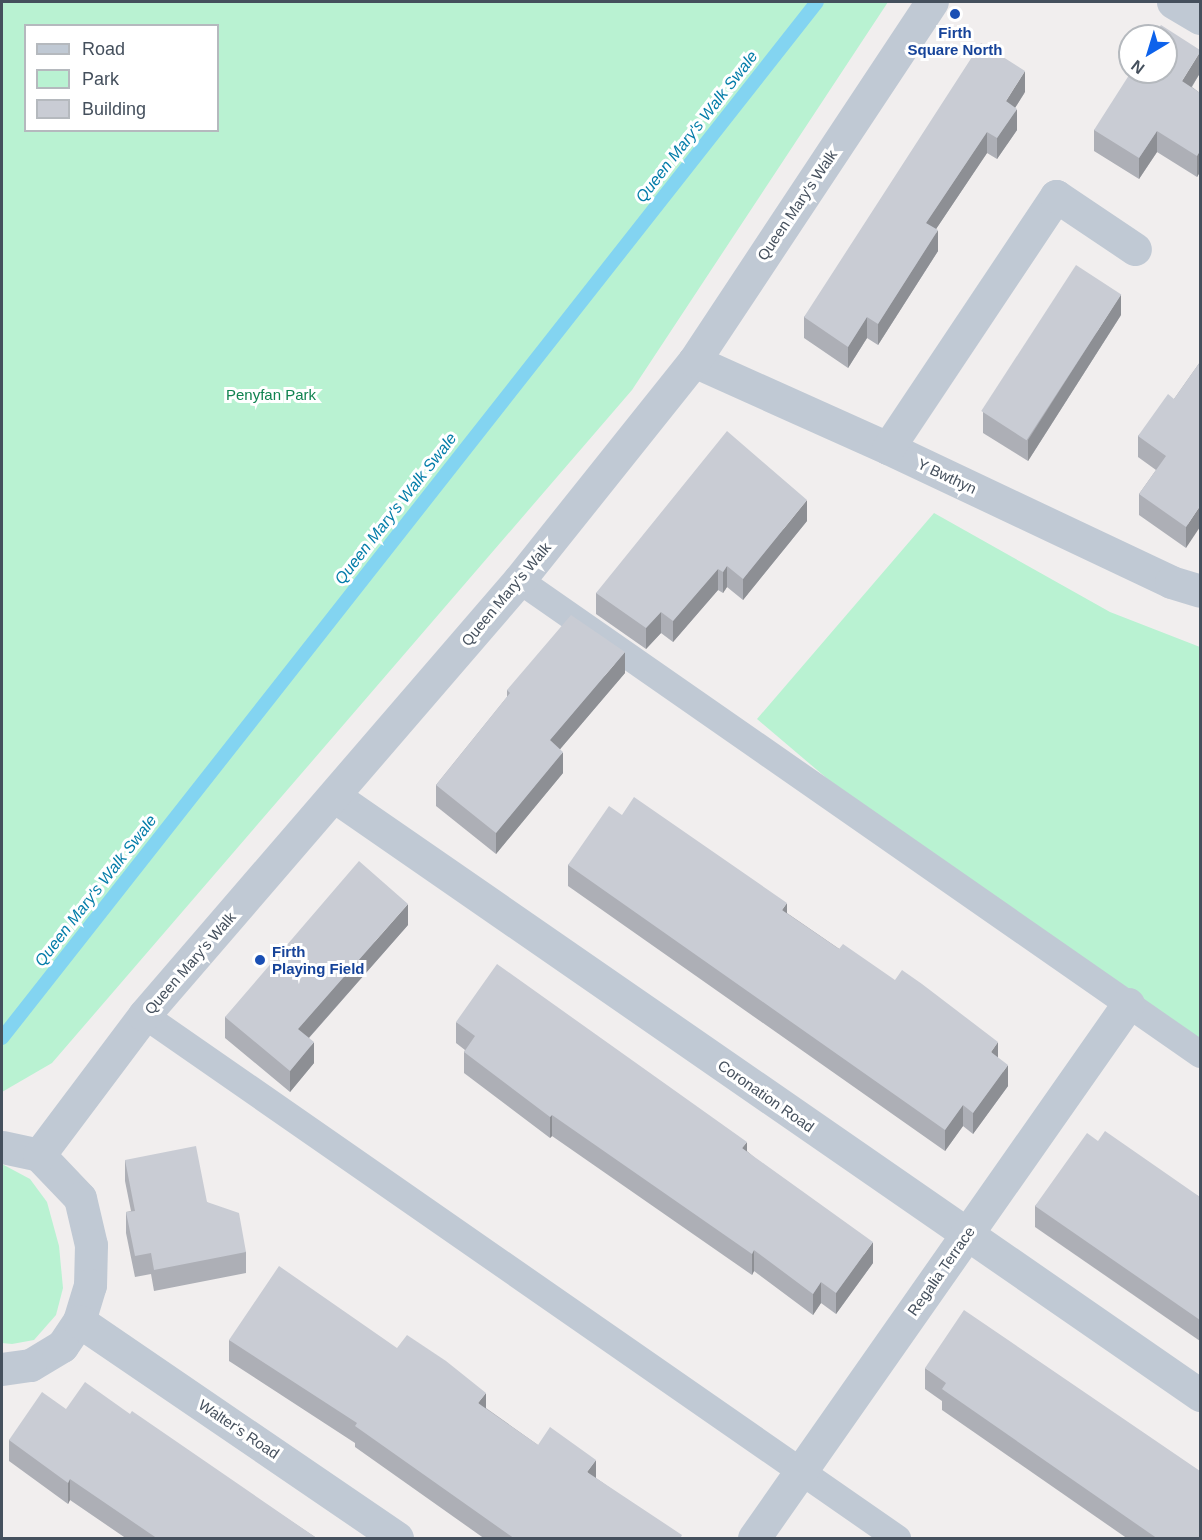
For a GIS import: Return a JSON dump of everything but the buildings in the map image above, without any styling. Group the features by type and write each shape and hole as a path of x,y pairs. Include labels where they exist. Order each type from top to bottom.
{"street":[{"name":"Queen Mary's Walk","path":"39,1155 144,1015 519,580 694,361 932,2"},
{"path":"1173,2 1200,18"},
{"path":"888,448 1056,196 1135,249"},
{"name":"Y Bwthyn","path":"694,361 888,448 1171,582 1200,591"},
{"name":"Coronation Road","path":"334,796 1200,1395"},
{"name":"Regalia Terrace","path":"754,1539 1128,1004"},
{"path":"2,1147 39,1155 80,1198 91,1255 90,1285 79,1321 62,1346 30,1365 2,1369"},
{"name":"Walter's Road","path":"79,1321 398,1539"}],"lane":[{"path":"519,580 1200,1054"},
{"path":"144,1015 897,1539"}],"green space":[{"name":"Penyfan Park","path":"2,2 888,2 632,390 52,1063 2,1092"},
{"path":"934,513 1110,612 1200,647 1200,1042 830,781 757,719"},
{"path":"2,1164 30,1179 47,1202 59,1246 63,1288 56,1315 34,1340 12,1344 2,1343"}],"waterway":[{"name":"Queen Mary's Walk Swale","path":"2,1038 817,2"}],"place":[{"name":"Firth Square North","path":"955,14"},
{"name":"Firth Playing Field","path":"260,960"}]}
